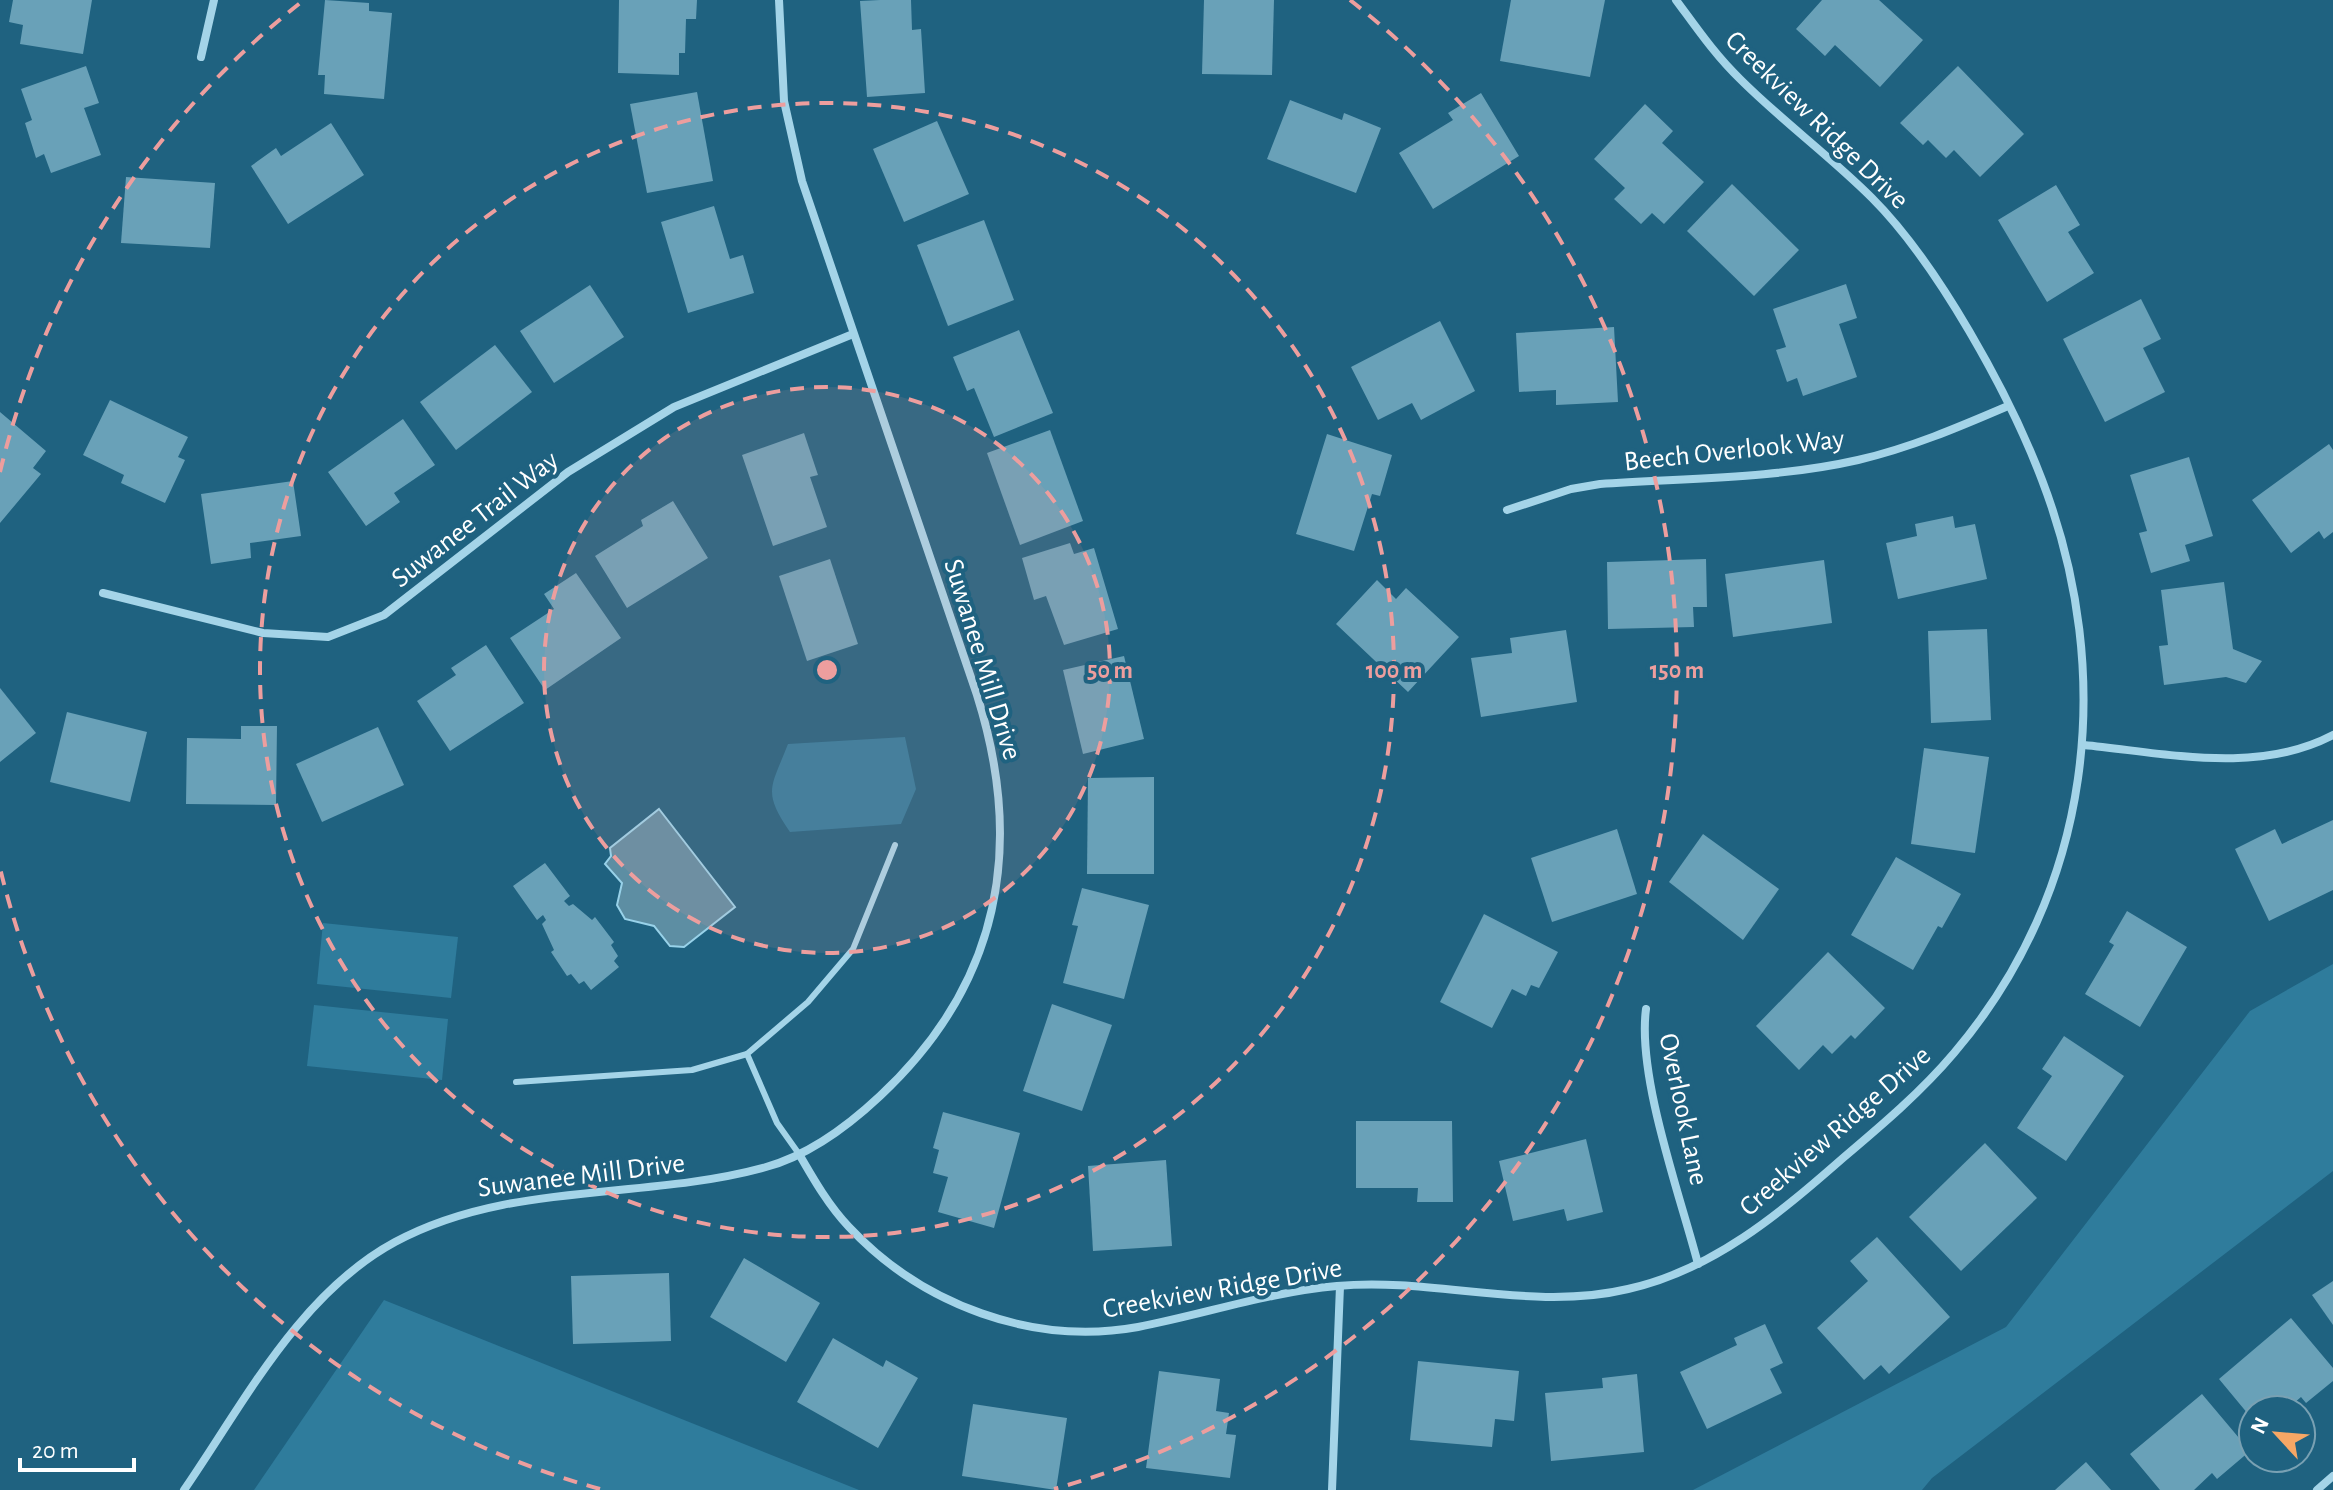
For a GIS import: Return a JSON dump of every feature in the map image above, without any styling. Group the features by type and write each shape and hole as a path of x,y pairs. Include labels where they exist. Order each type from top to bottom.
{"street":[{"path":"201,57 214,0"},
{"name":"Suwanee Mill Drive","path":"184,1490 277,1355 318,1302 354,1269 395,1243 459,1214 492,1205 703,1180 771,1165 799,1154 852,1120 901,1076 941,1027 958,999 985,934 1000,862 1001,794 988,727 813,219 791,139 780,63 779,0"},
{"name":"Creekview Ridge Drive","path":"799,1154 823,1195 849,1227 895,1266 952,1300 1021,1326 1096,1332 1138,1327 1260,1297 1340,1286 1392,1284 1540,1297 1570,1296 1626,1290 1698,1264 1735,1244 1900,1110 1957,1051 2024,949 2054,877 2067,836 2084,745 2084,662 2072,573 2041,478 2008,406 1947,297 1898,226 1854,181 1745,84 1712,50 1676,0"},
{"name":"Suwanee Trail Way","path":"103,593 263,633 328,637 384,615 568,472 674,407 853,334"},
{"name":"Beech Overlook Way","path":"1507,510 1571,489 1600,484 1801,468 1858,459 1930,439 2008,406"},
{"path":"2084,745 2229,758 2275,757 2298,752 2333,735"},
{"name":"Overlook Lane","path":"1646,1009 1643,1033 1651,1084 1698,1264"},
{"path":"1332,1490 1340,1286"},
{"path":"2317,1490 2333,1476"}],"lane":[{"path":"516,1082 692,1070 747,1054 808,1002 853,949 895,845"},
{"path":"747,1054 777,1123 799,1154"}],"shaded area":[{"path":"905,737 916,789 901,824 790,832 775,807 772,789 788,744"},
{"path":"659,809 735,907 684,947 670,946 654,926 625,919 617,905 622,883 605,864 611,856 610,848"},
{"path":"323,923 458,937 451,998 317,984"},
{"path":"2333,964 2333,1171 1932,1478 1922,1490 1693,1490 2006,1327 2250,1011"},
{"path":"314,1005 448,1019 442,1080 307,1066"},
{"path":"384,1300 859,1490 254,1490"}],"building":[{"path":"13,0 92,0 83,54 20,44 23,25 9,22"},
{"path":"325,0 369,3 369,11 392,13 384,99 324,94 325,75 318,75"},
{"path":"619,0 697,0 696,19 686,19 685,53 679,53 679,75 618,73"},
{"path":"911,0 912,30 921,29 925,93 867,97 860,1"},
{"path":"1204,0 1274,0 1272,75 1202,74"},
{"path":"1511,0 1605,0 1590,77 1500,61"},
{"path":"1822,0 1879,0 1923,40 1880,87 1835,45 1825,56 1796,29"},
{"path":"86,66 99,103 84,108 101,155 51,173 44,154 36,158 25,123 32,120 21,89"},
{"path":"1958,66 2024,134 1980,177 1954,150 1946,158 1928,140 1923,145 1900,123"},
{"path":"697,92 713,181 647,193 630,104"},
{"path":"1481,93 1519,156 1433,209 1399,153 1453,120 1448,113"},
{"path":"1290,100 1342,120 1344,113 1381,128 1356,193 1267,159"},
{"path":"1645,104 1673,131 1662,143 1704,182 1664,224 1652,213 1641,224 1614,199 1625,188 1594,159"},
{"path":"937,121 969,194 904,222 873,149"},
{"path":"331,123 364,175 288,224 251,166 276,148 281,156"},
{"path":"126,177 215,183 210,248 121,243"},
{"path":"1732,184 1799,250 1754,296 1687,231"},
{"path":"2056,185 2080,225 2068,232 2094,273 2047,302 1998,220"},
{"path":"714,206 730,259 743,255 754,293 688,313 661,222"},
{"path":"984,220 1014,300 948,326 917,245"},
{"path":"1846,284 1857,318 1839,324 1857,377 1803,396 1797,378 1787,382 1776,350 1786,347 1773,309"},
{"path":"590,285 624,337 554,383 520,331"},
{"path":"2141,299 2161,339 2143,348 2165,392 2105,422 2063,339"},
{"path":"1440,321 1475,391 1421,420 1412,403 1378,420 1351,367"},
{"path":"1614,327 1618,402 1556,405 1556,390 1519,392 1516,333"},
{"path":"1019,330 1053,413 994,437 974,388 967,391 953,357"},
{"path":"495,345 532,392 456,450 420,402"},
{"path":"110,400 188,437 178,457 185,460 165,503 121,483 124,475 83,455"},
{"path":"0,412 46,451 33,468 41,474 0,523"},
{"path":"403,419 435,465 394,493 400,502 366,526 328,472"},
{"path":"1050,430 1083,521 1020,545 987,453"},
{"path":"804,433 818,475 810,477 827,527 773,546 742,455"},
{"path":"1327,434 1392,455 1380,496 1372,494 1354,551 1296,534"},
{"path":"2329,444 2333,450 2333,532 2324,539 2319,531 2291,553 2252,500"},
{"path":"2189,457 2213,536 2185,545 2190,561 2151,573 2139,533 2147,531 2130,475"},
{"path":"293,481 301,536 250,543 251,558 211,564 201,494"},
{"path":"673,501 708,558 627,608 595,556 643,526 641,520"},
{"path":"1953,516 1955,528 1975,524 1987,579 1898,599 1886,543 1917,536 1915,524"},
{"path":"1070,543 1074,554 1094,548 1118,629 1064,645 1046,596 1034,600 1022,558"},
{"path":"830,559 858,644 807,661 779,576"},
{"path":"1706,559 1707,607 1693,607 1694,627 1608,629 1607,562"},
{"path":"1824,560 1832,623 1733,637 1725,574"},
{"path":"576,573 621,638 545,690 510,638 554,609 544,594"},
{"path":"1377,580 1396,599 1406,588 1459,637 1408,692 1336,624"},
{"path":"2224,582 2233,649 2262,661 2246,683 2226,677 2164,685 2159,646 2168,645 2161,590"},
{"path":"1987,629 1991,720 1931,723 1928,631"},
{"path":"1566,630 1577,702 1481,717 1471,658 1512,653 1510,638"},
{"path":"486,645 524,703 450,751 417,701 456,675 451,668"},
{"path":"1124,656 1144,739 1083,754 1063,670"},
{"path":"0,688 36,733 0,762"},
{"path":"67,712 147,732 130,802 50,782"},
{"path":"241,726 277,726 276,805 186,804 187,738 241,739"},
{"path":"378,727 404,785 322,822 296,764"},
{"path":"1924,748 1989,757 1975,853 1911,844"},
{"path":"1154,777 1154,874 1087,874 1088,778"},
{"path":"2333,820 2333,890 2269,921 2235,849 2275,829 2282,844"},
{"path":"1617,829 1637,894 1552,922 1531,858"},
{"path":"1703,834 1779,889 1743,940 1669,882"},
{"path":"1896,857 1961,894 1913,970 1851,935"},
{"path":"545,863 570,896 564,901 569,906 573,904 592,920 595,917 614,942 611,945 618,956 614,961 619,967 591,990 584,981 579,984 571,974 567,976 551,952 554,950 542,924 546,920 543,915 537,920 513,886"},
{"path":"1082,888 1149,905 1124,999 1063,983 1078,926 1072,925"},
{"path":"2127,911 2187,947 2140,1027 2085,994 2114,945 2109,942"},
{"path":"1484,914 1558,952 1539,988 1531,985 1526,996 1512,989 1492,1028 1440,1002"},
{"path":"1828,952 1885,1008 1855,1039 1851,1035 1832,1054 1823,1045 1799,1070 1756,1026"},
{"path":"1052,1004 1112,1025 1082,1111 1023,1091"},
{"path":"2064,1036 2124,1076 2066,1161 2017,1128 2052,1076 2042,1069"},
{"path":"943,1112 1020,1133 994,1228 938,1212 948,1177 933,1173 939,1150 933,1148"},
{"path":"1356,1121 1452,1121 1453,1202 1417,1202 1418,1188 1356,1188"},
{"path":"1586,1139 1603,1212 1567,1221 1564,1209 1513,1221 1499,1161"},
{"path":"1985,1143 2037,1198 1961,1271 1909,1217"},
{"path":"1166,1160 1172,1246 1093,1251 1088,1166"},
{"path":"1877,1237 1950,1317 1889,1374 1881,1365 1864,1380 1817,1328 1868,1281 1850,1261"},
{"path":"744,1258 820,1303 786,1362 710,1317"},
{"path":"669,1273 671,1341 573,1344 571,1276"},
{"path":"2333,1281 2333,1325 2312,1295"},
{"path":"2291,1318 2333,1368 2333,1381 2317,1394 2237,1394 2237,1401 2219,1379"},
{"path":"1765,1324 1783,1363 1770,1369 1782,1393 1707,1429 1680,1372 1737,1345 1734,1338"},
{"path":"833,1338 883,1367 886,1360 918,1378 878,1448 797,1402"},
{"path":"1418,1361 1519,1371 1514,1421 1495,1419 1492,1447 1410,1440"},
{"path":"1159,1371 1220,1379 1216,1411 1229,1413 1226,1434 1236,1435 1230,1478 1146,1468"},
{"path":"1637,1374 1644,1452 1551,1461 1545,1393 1603,1388 1602,1378"},
{"path":"2202,1394 2237,1436 2237,1462 2217,1479 2212,1473 2194,1490 2160,1490 2130,1454"},
{"path":"973,1404 1067,1418 1056,1490 962,1476"},
{"path":"2086,1462 2111,1490 2055,1490"}]}
